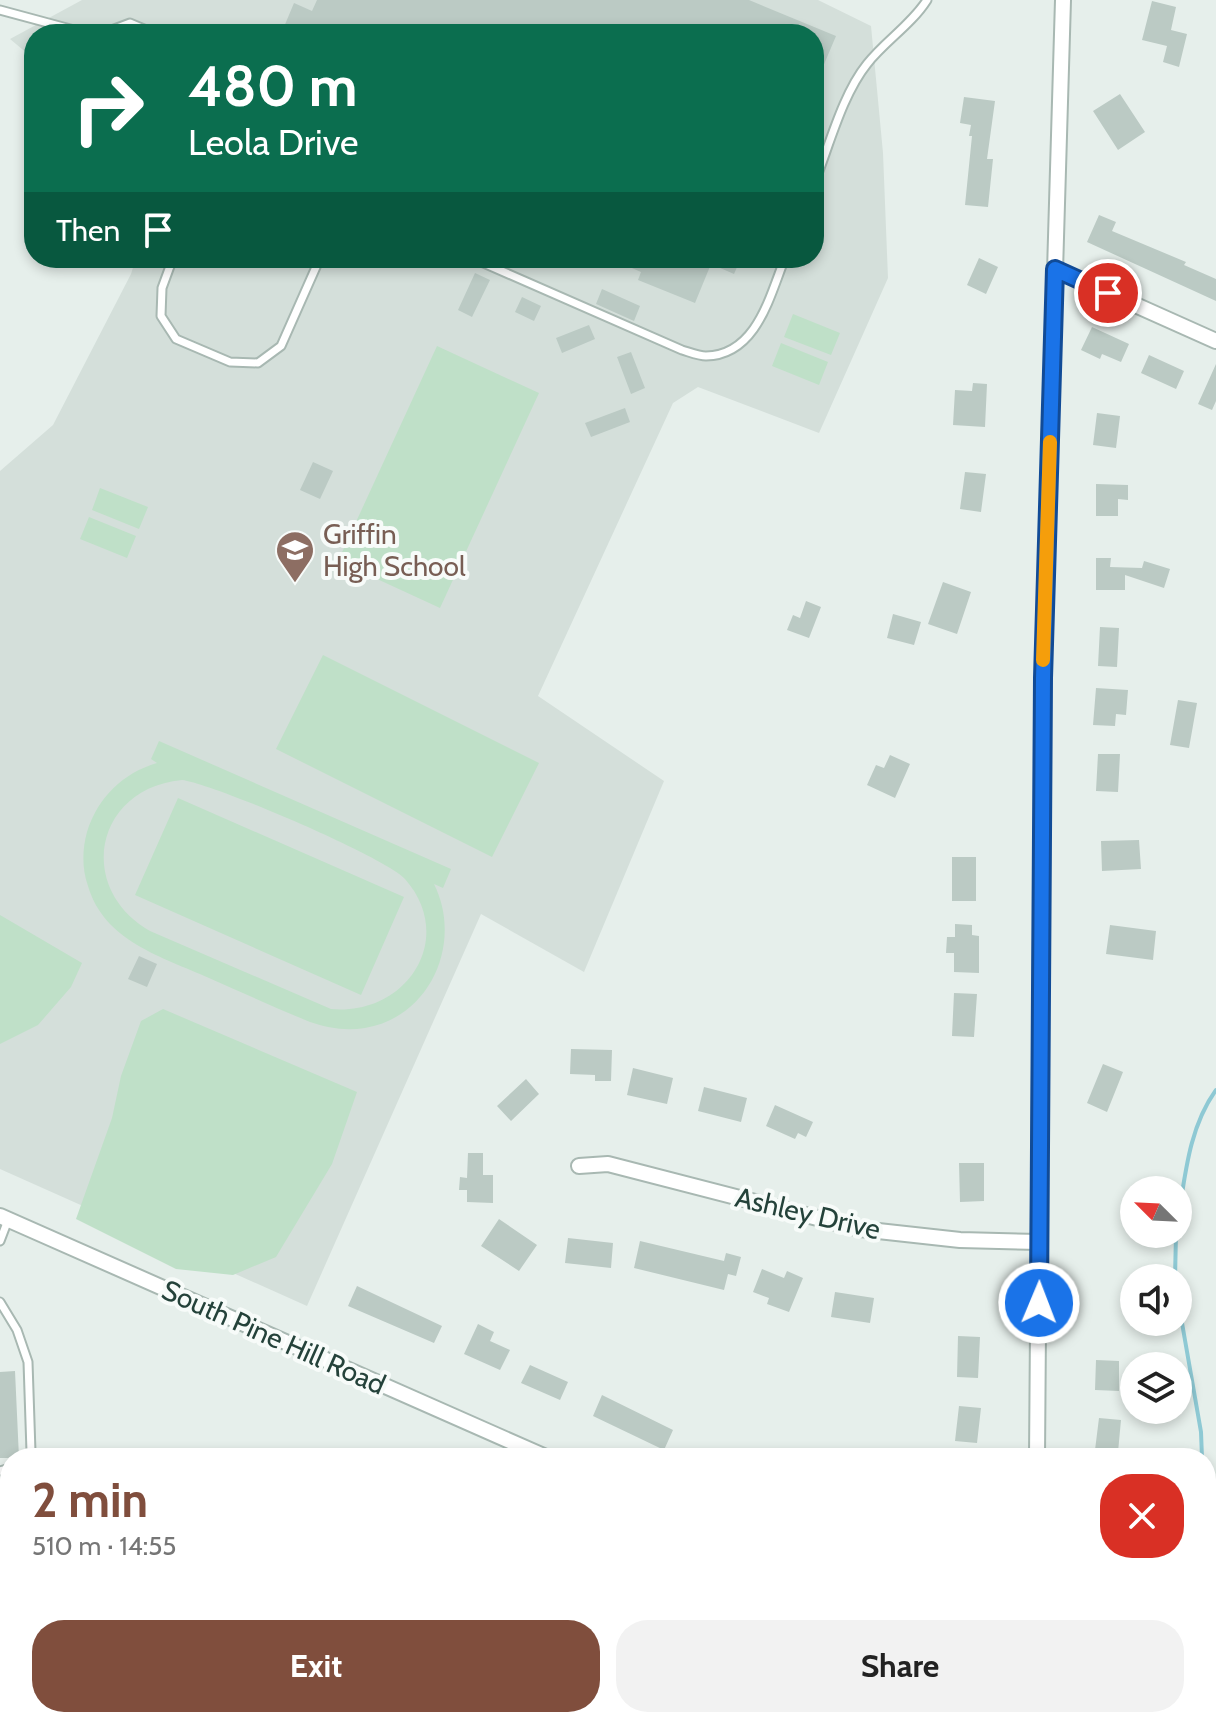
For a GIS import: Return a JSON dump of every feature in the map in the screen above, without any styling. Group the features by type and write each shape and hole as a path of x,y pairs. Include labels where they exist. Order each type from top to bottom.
{"street":[{"path":"1037,1448 1043,678 1063,0"},
{"path":"1055,269 1216,341"},
{"name":"Ashley Drive","path":"579,1166 608,1164 860,1229 960,1240 1040,1242"},
{"name":"South Pine Hill Road","path":"4,1218 525,1448"}],"lane":[{"path":"824,158 853,84 867,63 927,0"},
{"path":"0,10 52,24"},
{"path":"169,268 162,288 161,316 176,339 230,362 258,363 281,346 316,268"},
{"path":"495,268 682,350 705,356 744,341 760,322 781,268"},
{"path":"0,1241 4,1218"},
{"path":"1,1305 17,1330 28,1362 31,1448"}],"shaded area":[{"name":"Griffin High School","path":"82,0 818,0 871,26 883,153 888,278 819,433 698,387 673,403 538,696 664,781 584,972 481,914 307,1306 0,1169 0,471 53,425 133,268 824,268 824,24 38,24"},
{"name":"Griffin High School","path":"24,31 24,51 10,39"}],"green space":[{"path":"793,314 840,333 831,355 784,337"},
{"path":"781,343 828,362 819,385 772,366"},
{"path":"437,346 539,393 440,608 338,561"},
{"path":"100,488 148,507 139,529 92,510"},
{"path":"89,517 136,536 127,558 80,539"},
{"path":"323,655 539,763 492,857 276,749"},
{"path":"159,741 451,869 443,888 434,884 442,906 445,929 435,974 423,993 408,1009 388,1021 358,1029 330,1027 310,1022 154,954 121,934 96,905 88,886 84,866 85,839 105,797 133,773 157,763 151,759","holes":["182,780 200,784 334,839 405,879 420,902 426,925 424,948 416,969 402,986 382,1000 358,1008 331,1009 150,931 126,912 111,890 104,866 105,842 114,820 130,801 153,787"]},
{"path":"178,798 404,897 361,995 135,895"},
{"path":"0,915 82,963 71,987 38,1025 0,1044"},
{"path":"163,1009 357,1092 332,1164 276,1257 233,1275 176,1269 76,1219 112,1118 121,1076 141,1021"}],"building":[{"path":"317,0 749,0 807,24 285,24 294,3 312,11"},
{"path":"1152,1 1176,7 1171,30 1187,34 1179,67 1163,62 1167,46 1142,40"},
{"path":"824,31 836,36 824,64"},
{"path":"1120,94 1145,132 1118,150 1093,111"},
{"path":"964,97 995,101 987,159 993,159 988,207 965,205 972,136 969,136 971,125 960,123"},
{"path":"1099,215 1116,222 1112,231 1186,262 1184,265 1216,279 1216,301 1087,242"},
{"path":"979,258 998,267 986,294 967,285"},
{"path":"632,268 709,268 695,303 638,280 641,272"},
{"path":"720,268 737,268 734,274"},
{"path":"475,273 490,280 472,317 458,310"},
{"path":"602,289 640,306 634,321 596,304"},
{"path":"522,297 541,306 534,321 515,312"},
{"path":"589,325 595,339 562,353 556,338"},
{"path":"1092,327 1129,344 1121,362 1102,354 1100,359 1081,350"},
{"path":"631,352 645,388 631,394 617,357"},
{"path":"1149,355 1184,371 1176,389 1141,373"},
{"path":"1216,364 1216,401 1212,410 1198,404"},
{"path":"973,383 987,384 985,427 953,425 955,390 972,391"},
{"path":"625,408 630,422 591,437 585,423"},
{"path":"1097,413 1120,416 1116,448 1093,445"},
{"path":"313,462 333,471 320,499 300,490"},
{"path":"965,472 986,474 981,512 960,509"},
{"path":"1096,484 1128,485 1128,500 1118,499 1118,516 1096,516"},
{"path":"1096,558 1111,558 1110,567 1142,568 1144,561 1170,569 1164,588 1125,575 1125,590 1096,590"},
{"path":"943,582 971,592 957,634 928,624"},
{"path":"806,601 821,607 809,638 787,630 793,615 800,618"},
{"path":"893,614 921,622 914,645 887,638"},
{"path":"1100,627 1119,628 1117,667 1098,666"},
{"path":"1096,688 1128,690 1126,715 1116,714 1115,726 1093,725"},
{"path":"1178,700 1197,703 1189,748 1170,745"},
{"path":"1098,754 1120,754 1118,792 1096,791"},
{"path":"890,755 910,764 895,798 867,785 876,765 884,768"},
{"path":"1139,840 1141,869 1102,871 1101,841"},
{"path":"952,857 976,857 976,901 952,901"},
{"path":"955,924 972,925 972,935 979,936 979,973 954,972 954,953 946,953 947,937 955,937"},
{"path":"1110,925 1156,931 1153,960 1106,954"},
{"path":"139,956 157,964 147,987 128,979"},
{"path":"954,993 977,994 974,1037 952,1036"},
{"path":"571,1049 612,1050 611,1081 595,1081 595,1075 570,1074"},
{"path":"1103,1064 1123,1072 1107,1112 1087,1103"},
{"path":"633,1068 673,1078 667,1104 627,1095"},
{"path":"526,1079 539,1094 511,1121 497,1106"},
{"path":"704,1087 747,1098 741,1122 698,1111"},
{"path":"775,1105 813,1122 806,1137 798,1133 795,1139 766,1126"},
{"path":"468,1153 483,1153 483,1175 493,1175 493,1203 467,1202 467,1190 459,1190 460,1177 467,1178"},
{"path":"959,1163 984,1163 984,1201 960,1202"},
{"path":"499,1219 537,1245 519,1271 481,1246"},
{"path":"568,1238 613,1243 611,1268 565,1263"},
{"path":"640,1241 724,1261 726,1253 741,1257 736,1276 728,1274 724,1290 634,1268"},
{"path":"762,1269 784,1278 787,1271 803,1278 789,1312 767,1304 769,1298 753,1292"},
{"path":"357,1286 442,1326 434,1343 348,1306"},
{"path":"835,1292 874,1298 870,1323 831,1317"},
{"path":"478,1324 494,1332 490,1341 510,1350 500,1370 464,1354"},
{"path":"958,1336 980,1337 978,1378 957,1377"},
{"path":"1096,1360 1119,1361 1119,1391 1095,1390"},
{"path":"530,1365 568,1382 560,1400 521,1383"},
{"path":"15,1371 19,1448 0,1448 0,1372"},
{"path":"602,1395 673,1430 665,1448 660,1448 593,1416"},
{"path":"959,1406 981,1408 977,1443 955,1441"},
{"path":"1099,1418 1120,1420 1118,1448 1095,1448"}],"waterway":[{"path":"1185,1176 1194,1136 1216,1090"},
{"path":"1175,1264 1176,1248"},
{"path":"1184,1336 1202,1448"}],"slow traffic":[{"path":"1043,660 1050,442"}],"place":[{"name":"Griffin High School","path":"295,584"}],"route":[{"path":"1039,1303 1043,678 1055,269 1108,293"}]}
